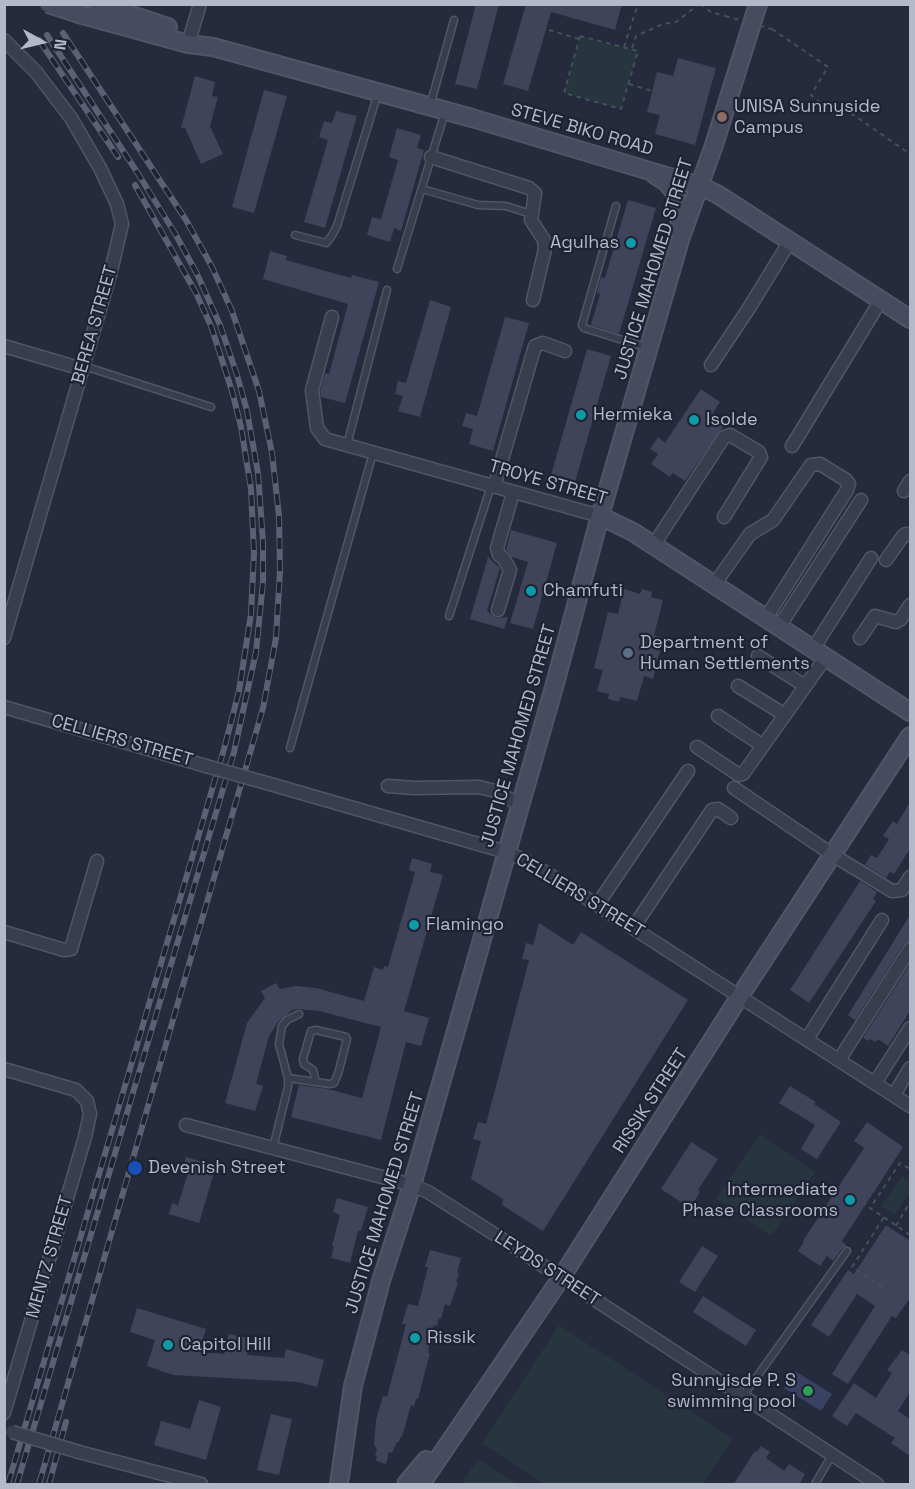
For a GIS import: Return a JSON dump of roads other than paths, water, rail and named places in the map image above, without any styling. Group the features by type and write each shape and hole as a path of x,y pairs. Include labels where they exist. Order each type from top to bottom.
{"main road":[{"path":"48,4 79,14 189,40"},
{"path":"98,4 189,40"},
{"name":"JUSTICE MAHOMED STREET","path":"340,1476 353,1386 381,1281 412,1185 648,348 680,240 700,186 758,4"},
{"name":"STEVE BIKO ROAD","path":"189,40 638,166 700,186 717,194 910,319"},
{"path":"638,166 666,182 675,193 679,212 680,240"},
{"name":"TROYE STREET","path":"600,516 633,532 910,712"},
{"name":"RISSIK STREET","path":"421,1485 561,1278 740,996 910,736"},
{"path":"406,1485 446,1437 465,1421"},
{"path":"328,1485 340,1476"}],"street":[{"path":"189,40 200,4"},
{"name":"BEREA STREET","path":"4,40 36,72 71,118 92,153 121,215 122,228 4,638"},
{"path":"431,157 529,188 535,193 531,220 544,240 545,249 534,300"},
{"path":"711,366 790,241"},
{"path":"792,446 881,300"},
{"name":"TROYE STREET","path":"332,317 312,390 317,428 325,439 600,516"},
{"path":"492,487 535,346 543,343 565,351"},
{"path":"4,346 83,368"},
{"path":"653,546 724,436 730,435 759,452 761,457 724,517"},
{"path":"714,585 750,534 773,520 811,465 820,464 846,480 849,484 847,490 772,623"},
{"path":"498,610 510,570 499,555 497,548 513,493"},
{"path":"772,623 861,500"},
{"path":"886,560 903,536 910,535"},
{"path":"697,747 741,775 805,686 819,653 871,558"},
{"path":"860,638 875,616 896,622 901,619 910,605"},
{"path":"758,656 805,686"},
{"path":"738,686 784,715"},
{"name":"CELLIERS STREET","path":"4,707 506,852 542,870 910,1106"},
{"path":"718,716 763,746"},
{"path":"597,905 688,771"},
{"path":"388,786 479,787 495,791 520,805"},
{"path":"734,788 833,855 896,892 902,890 910,877"},
{"path":"633,928 712,810 718,809 730,818"},
{"path":"4,932 64,950 71,949 97,861"},
{"path":"807,1039 882,920"},
{"path":"839,1060 910,949"},
{"path":"874,1083 910,1028"},
{"path":"894,1095 910,1068"},
{"name":"MENTZ STREET","path":"4,1069 76,1090 87,1101 90,1112 87,1130 4,1413"},
{"name":"LEYDS STREET","path":"186,1125 412,1185 434,1196 877,1485"},
{"path":"8,1431 201,1485"}],"lane":[{"path":"397,269 431,157 454,20"},
{"path":"295,234 326,243 331,237 337,226 378,92"},
{"path":"422,189 478,205 506,206 532,214"},
{"path":"616,206 582,325 584,328 648,348"},
{"path":"347,445 387,290"},
{"path":"83,368 211,407"},
{"path":"290,748 373,453"},
{"path":"449,616 492,487"},
{"path":"273,1148 288,1087 288,1078 279,1044 282,1026 287,1020 299,1014"},
{"path":"288,1078 315,1082 334,1083 347,1039 345,1037 316,1030 311,1031 303,1059 304,1064 313,1070 315,1082"},
{"path":"743,1396 847,1251"},
{"path":"815,1485 832,1455"}],"water":[{"name":"Sunnyisde P. S swimming pool","path":"795,1371 832,1394 821,1411 784,1388"}],"railway":[{"path":"39,1484 263,708 276,638 280,571 279,516 272,453 259,391 232,311 212,267 186,220 63,33"},
{"path":"17,1484 234,752 256,652 263,582 263,542 258,473 247,411 220,325 176,235 47,35"},
{"path":"39,40 118,157"},
{"path":"8,1484 224,749 239,691 251,614 254,553 251,489 241,427 232,391 211,326 196,293 135,185"},
{"path":"49,1484 66,1422"}],"place":[{"name":"UNISA Sunnyside Campus","path":"722,117"},
{"name":"Agulhas","path":"631,243"},
{"name":"Hermieka","path":"581,415"},
{"name":"Isolde","path":"694,420"},
{"name":"Chamfuti","path":"531,591"},
{"name":"Department of Human Settlements","path":"628,653"},
{"name":"Flamingo","path":"414,925"},
{"name":"Devenish Street","path":"135,1168"},
{"name":"Intermediate Phase Classrooms","path":"850,1200"},
{"name":"Rissik","path":"415,1338"},
{"name":"Capitol Hill","path":"168,1345"},
{"name":"Sunnyisde P. S swimming pool","path":"808,1391"}]}
